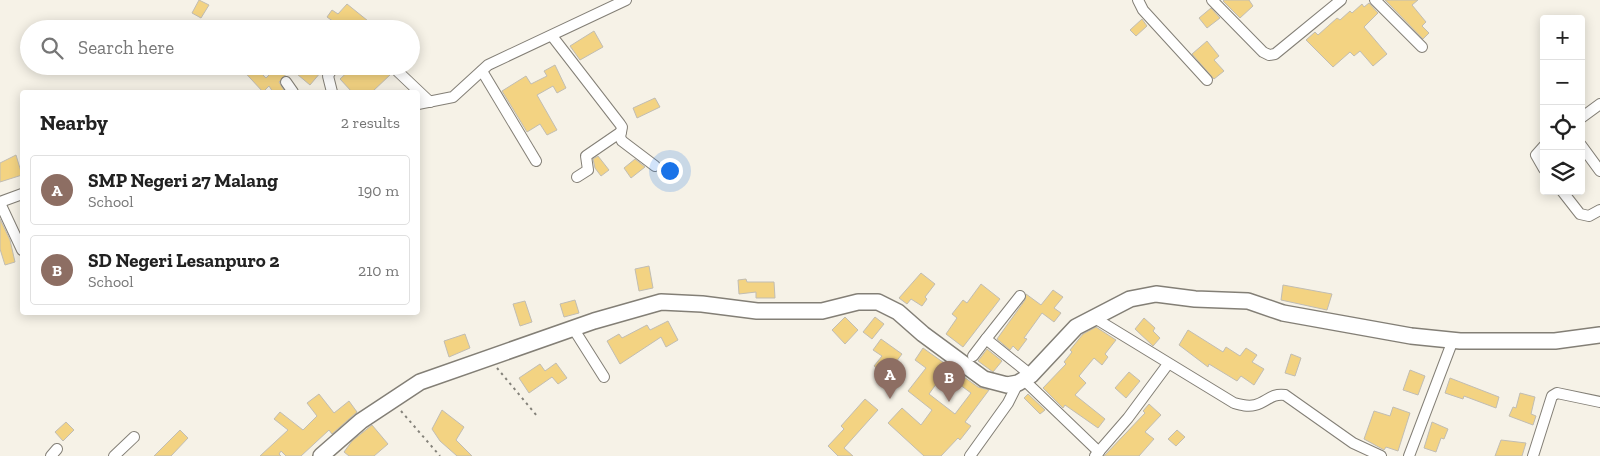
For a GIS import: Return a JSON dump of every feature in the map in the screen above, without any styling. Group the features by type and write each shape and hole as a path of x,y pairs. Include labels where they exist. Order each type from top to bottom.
{"street":[{"path":"420,104 453,97 482,71 516,51 552,36 626,0"},
{"path":"1138,0 1143,10 1206,80"},
{"path":"1212,0 1263,52 1269,55 1275,54 1341,0"},
{"path":"1375,0 1422,47"},
{"path":"552,36 620,124 622,127 620,137 627,146 655,166"},
{"path":"482,71 536,161"},
{"path":"329,75 332,90"},
{"path":"402,75 417,90"},
{"path":"286,82 292,90"},
{"path":"420,93 430,102"},
{"path":"1585,115 1600,104"},
{"path":"577,177 588,170 586,158 589,153 620,132"},
{"path":"1540,150 1536,155 1540,162"},
{"path":"1585,150 1600,172"},
{"path":"20,195 0,202 20,246"},
{"path":"1565,195 1580,214 1585,217 1600,210"},
{"path":"970,456 1024,379 1076,327 1092,317 1144,295 1172,295 1194,299 1248,301 1284,313 1411,336 1453,340 1555,341 1600,335"},
{"path":"973,356 1020,296"},
{"path":"322,456 361,420 420,382 573,328 661,302 757,311 822,311 858,302 878,302 898,312 923,334 984,379 999,384 1024,379"},
{"path":"1092,317 1234,404 1256,405 1268,397 1285,395 1353,443 1381,456"},
{"path":"573,328 604,377"},
{"path":"986,338 1097,454 1168,364"},
{"path":"1409,456 1453,340"},
{"path":"1533,456 1552,396 1556,393 1600,402"},
{"path":"114,456 134,437"}],"path":[{"path":"489,358 538,416"},
{"path":"392,400 440,456"}],"building":[{"path":"199,0 209,5 201,18 192,13"},
{"path":"1224,0 1249,0 1253,6 1240,18"},
{"path":"1385,0 1418,0 1412,5 1426,22 1422,26 1429,33 1423,39"},
{"path":"1369,3 1378,13 1364,27 1387,54 1373,66 1360,51 1354,56 1350,52 1333,67 1306,40 1315,32 1318,35 1337,18 1340,20 1350,11 1352,13 1362,4 1364,7"},
{"path":"347,4 367,20 331,20 327,17 332,10 338,14"},
{"path":"1211,8 1220,18 1207,28 1199,18"},
{"path":"1142,19 1147,26 1136,36 1130,30"},
{"path":"594,31 603,47 580,60 570,46"},
{"path":"1207,41 1219,56 1214,60 1224,71 1214,79 1192,54"},
{"path":"555,65 566,88 557,93 553,86 537,95 557,130 547,135 540,124 527,132 502,91 526,76 531,84 547,76 544,71"},
{"path":"247,75 263,75 266,78 269,75 285,75 279,82 284,90 272,90 269,86 265,90 261,90"},
{"path":"298,75 318,75 310,85"},
{"path":"344,75 390,75 374,90 350,90 340,79"},
{"path":"655,98 660,107 637,118 633,108"},
{"path":"16,155 20,176 0,182 0,163"},
{"path":"598,156 609,170 601,176 595,168 593,159"},
{"path":"635,159 645,167 631,178 624,168"},
{"path":"0,219 10,240 15,262 5,265 0,249"},
{"path":"649,266 653,288 639,291 635,269"},
{"path":"921,273 935,284 925,297 927,299 922,306 911,299 907,304 899,298"},
{"path":"746,279 747,282 774,282 775,298 756,298 756,292 739,294 738,280"},
{"path":"981,284 1000,299 963,347 946,334 957,318 952,314 963,300 967,303"},
{"path":"1283,285 1332,294 1327,310 1281,300"},
{"path":"1053,290 1063,297 1054,308 1061,313 1054,322 1042,313 1024,338 1027,339 1018,351 1013,346 1010,350 997,339 1025,300 1026,294 1041,305"},
{"path":"575,300 579,313 564,317 560,304"},
{"path":"525,301 532,322 520,326 513,304"},
{"path":"845,317 858,330 845,344 832,330"},
{"path":"875,317 884,324 872,339 863,332"},
{"path":"1144,318 1155,328 1153,331 1160,338 1153,346 1135,329"},
{"path":"668,321 678,340 666,347 661,337 620,364 607,341 619,334 622,338 647,325 650,330"},
{"path":"1096,327 1116,340 1105,354 1108,357 1102,365 1094,358 1079,376 1086,383 1075,395 1105,419 1098,428 1065,405 1063,408 1043,388 1066,364 1064,362 1072,352 1070,350 1083,334"},
{"path":"1188,330 1223,352 1226,347 1240,356 1246,348 1257,355 1252,362 1264,369 1254,385 1241,376 1237,381 1209,364 1208,367 1179,345"},
{"path":"465,334 470,348 449,357 444,341"},
{"path":"881,339 902,354 886,375 874,366 882,356 873,350"},
{"path":"923,348 978,387 989,390 965,422 971,426 960,440 958,438 941,456 924,456 888,423 902,408 921,425 932,410 908,391 926,368 915,360","holes":["944,373 971,393 955,414 929,394"]},
{"path":"987,349 1002,361 993,372 978,361"},
{"path":"1291,354 1301,358 1295,376 1285,373"},
{"path":"556,363 567,378 558,384 552,377 529,393 519,378 540,364 545,371"},
{"path":"1410,370 1425,376 1418,395 1403,390"},
{"path":"1129,372 1140,381 1126,398 1115,388"},
{"path":"1450,378 1499,397 1496,408 1464,396 1463,399 1445,393"},
{"path":"1520,393 1535,397 1531,414 1536,416 1533,425 1509,416 1513,407 1516,408"},
{"path":"319,394 334,413 349,401 357,412 332,434 329,430 301,456 286,456 281,451 279,454 281,456 260,456 288,430 274,419 280,412 303,430 317,416 307,403"},
{"path":"1028,394 1045,410 1040,414 1024,398"},
{"path":"865,399 878,410 844,448 853,456 838,456 828,446 844,429 841,426"},
{"path":"1149,404 1161,415 1145,432 1154,439 1139,456 1104,456 1145,413 1143,411"},
{"path":"1393,407 1410,413 1398,451 1386,447 1384,450 1364,439 1374,411 1390,416"},
{"path":"442,410 464,427 456,440 472,456 457,456 440,441 432,429"},
{"path":"66,422 74,430 63,441 55,432"},
{"path":"1432,422 1448,429 1444,439 1441,438 1436,452 1424,448"},
{"path":"372,425 388,444 374,456 349,456 344,452 352,441"},
{"path":"180,430 188,438 171,456 154,456"},
{"path":"1177,430 1185,437 1176,446 1168,439"},
{"path":"1501,440 1526,443 1522,456 1495,456"}],"place":[{"name":"SMP Negeri 27 Malang","path":"890,399"},
{"name":"SD Negeri Lesanpuro 2","path":"949,402"}]}
